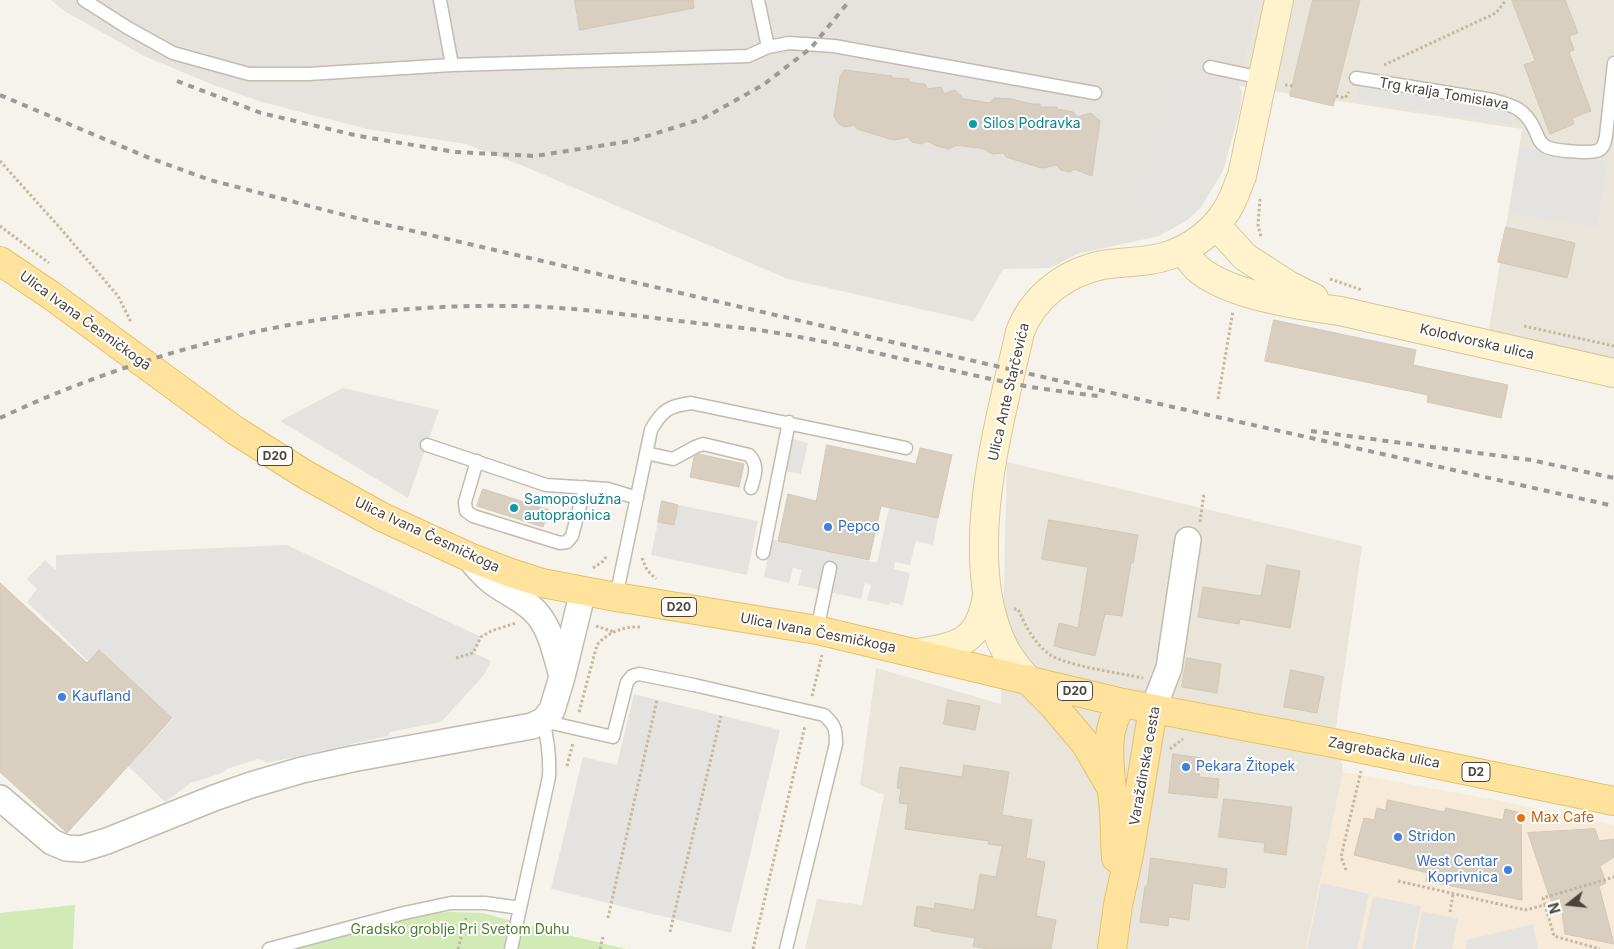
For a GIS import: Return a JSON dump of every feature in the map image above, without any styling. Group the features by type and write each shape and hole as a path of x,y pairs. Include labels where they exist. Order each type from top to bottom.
{"main road":[{"name":"Ulica Ante Starčevića","path":"1027,679 1014,665 999,638 987,591 984,548 989,485 1020,332 1025,317 1048,292 1073,275 1103,265 1153,260 1183,250 1204,236 1216,225 1233,199 1242,176 1279,0"},
{"name":"Kolodvorska ulica","path":"1216,225 1236,249 1257,266 1290,286 1340,311"},
{"name":"Kolodvorska ulica","path":"1183,250 1198,269 1226,285 1270,298 1340,311 1614,373"},
{"name":"Ulica Ivana Česmičkoga","path":"0,261 52,296 236,431 306,475 382,518 468,557 542,583 587,580 616,597 820,641 918,653 1153,709"},
{"name":"Ulica Ante Starčevića","path":"918,653 952,646 976,630 981,620 987,591"},
{"path":"1027,679 1052,704 1085,743 1112,789"},
{"name":"Varaždinska cesta","path":"1118,905 1110,732 1116,711 1123,703"},
{"name":"Varaždinska cesta","path":"1112,949 1153,709"},
{"name":"Zagrebačka ulica","path":"1153,709 1614,800"}],"street":[{"name":"Varaždinska cesta","path":"1153,709 1169,668 1188,540"},
{"path":"468,557 490,580 528,604 538,615 546,627 562,677"},
{"path":"0,798 52,842 66,848 81,850 214,798 302,770 525,727 543,721 552,710 587,580"}],"lane":[{"path":"84,0 173,54 249,74 308,74 452,65 748,56 768,47 789,43 834,46 1095,93"},
{"path":"440,0 452,65"},
{"path":"758,0 768,47"},
{"name":"Trg kralja Tomislava","path":"1356,78 1493,100 1514,106 1526,115 1540,142 1547,148 1590,153 1599,150 1604,145 1614,63"},
{"path":"1210,67 1262,78"},
{"path":"616,597 651,430 659,416 672,406 691,403 906,448"},
{"path":"763,553 789,422"},
{"path":"646,453 673,459 695,446 703,444 749,455 754,459 756,466 751,488"},
{"path":"427,445 546,485 608,489 637,498"},
{"path":"477,461 465,502 466,511 473,516 560,543 567,542 572,536 585,488"},
{"path":"820,641 830,568"},
{"path":"511,949 549,777 550,757 543,721 614,737 627,682 632,676 639,674 824,715 834,724 836,744 786,949"},
{"path":"269,949 404,913 451,903 485,903 520,908"}],"path":[{"path":"1336,96 1345,98 1356,78 1496,13 1506,0"},
{"path":"0,161 118,296 128,319 133,325"},
{"path":"1327,278 1363,290"},
{"path":"1218,399 1234,305"},
{"path":"1518,324 1614,346"},
{"path":"1188,540 1198,532 1204,493"},
{"path":"587,580 611,550"},
{"path":"1014,609 1018,609 1025,625 1048,654 1061,660 1164,682"},
{"path":"456,658 474,653 481,637 491,631 522,621"},
{"path":"605,629 614,632"},
{"path":"810,703 820,641"},
{"path":"608,918 657,700"},
{"path":"670,932 722,716"},
{"path":"753,949 806,721"},
{"path":"1346,870 1341,857 1361,768"},
{"path":"1600,949 1554,936 1543,898 1614,876"},
{"path":"1398,882 1525,910 1545,905"},
{"path":"1450,912 1453,894"},
{"path":"458,949 469,903"},
{"path":"600,949 603,937"}],"shaded area":[{"path":"51,0 1260,0 1239,86 1242,93 1240,110 1223,171 1201,207 1187,220 1159,236 1077,254 1050,268 1003,269 974,321 788,279 521,165 466,144 367,129 262,102 211,84 144,56 66,12"},
{"path":"1260,0 1614,0 1614,363 1488,335 1522,129 1239,86"},
{"path":"1169,73 1231,85 1229,104 1201,207 1187,220 1168,231 1142,224 1146,202 1134,200 1138,177 1151,179"},
{"path":"1359,87 1513,110 1511,124 1356,101"},
{"path":"1520,147 1607,162 1597,227 1509,213"},
{"path":"343,388 439,410 408,498 280,421"},
{"path":"793,439 808,443 801,474 786,471"},
{"path":"1007,462 1362,546 1336,727 1343,772 1306,949 805,949 817,899 862,905 884,795 860,785 876,668 1001,704"},
{"path":"678,505 758,521 747,575 651,555 658,522 674,525"},
{"path":"889,508 938,518 933,545 916,541 910,565 895,562 894,569 910,573 903,605 890,602 889,605 867,600 871,585 865,583 861,599 798,585 802,570 793,568 789,583 764,577 772,539 877,563"},
{"path":"287,545 481,637 474,653 491,661 484,675 441,722 390,732 388,736 267,763 259,759 191,783 165,802 128,766 173,719 99,650 88,661 27,602 37,589 27,579 45,560 56,570 56,555"},
{"path":"634,694 780,730 731,933 551,889 583,757 617,765"},
{"path":"1343,772 1501,801 1614,825 1614,949 1306,949"},
{"path":"1321,883 1369,894 1357,949 1307,949"},
{"path":"1373,896 1421,906 1412,949 1362,949"},
{"path":"1422,911 1458,919 1452,949 1415,949"},
{"path":"1533,924 1538,949 1466,949 1467,940"}],"green space":[{"path":"75,905 73,949 0,949 0,913"},
{"name":"Gradsko groblje Pri Svetom Duhu","path":"430,913 483,913 626,949 295,949"}],"building":[{"path":"575,0 693,0 694,8 580,30"},
{"path":"1313,0 1360,0 1333,106 1290,96"},
{"path":"1512,0 1565,0 1578,33 1569,36 1574,50 1569,52 1591,111 1572,118 1574,124 1550,134 1524,65 1535,61"},
{"path":"845,70 909,79 909,82 925,84 928,89 941,87 944,94 955,90 964,99 990,103 994,98 1011,99 1040,104 1040,107 1057,107 1057,109 1073,112 1077,117 1091,113 1100,121 1092,176 1074,169 1070,172 1061,170 1056,165 1043,168 1038,167 1006,157 1004,153 993,154 985,149 957,145 949,149 927,141 921,144 912,142 908,137 895,140 890,139 857,129 855,125 845,127 839,124 834,117 840,77"},
{"path":"1506,227 1575,243 1567,278 1498,262"},
{"path":"1274,320 1416,350 1413,365 1508,385 1501,418 1427,402 1428,395 1265,361"},
{"path":"827,445 916,464 920,448 952,455 938,518 881,506 869,560 778,541 788,494 816,501"},
{"path":"699,454 744,464 739,487 690,477 694,457"},
{"name":"Samoposlužna autopraonica","path":"483,489 549,510 543,527 477,506"},
{"path":"662,501 678,505 674,525 658,522"},
{"path":"1049,520 1138,535 1122,616 1105,614 1095,656 1054,646 1059,623 1078,628 1088,567 1042,559"},
{"path":"1267,565 1300,571 1290,628 1240,619 1239,624 1198,617 1203,587 1261,596"},
{"name":"Kaufland","path":"0,583 87,663 99,650 172,718 67,833 0,772"},
{"path":"1187,658 1221,664 1217,693 1182,687"},
{"path":"1291,670 1324,677 1317,713 1284,707"},
{"path":"948,700 980,706 975,730 944,724"},
{"name":"Pekara Žitopek","path":"1173,754 1202,758 1199,777 1219,779 1217,798 1169,793"},
{"path":"964,765 1009,772 1002,815 1032,820 1026,858 1045,862 1036,916 1056,920 1051,949 987,949 973,946 975,938 931,931 931,929 914,926 917,906 934,909 935,903 974,910 980,874 996,877 1002,846 988,844 989,841 905,829 908,804 899,803 901,789 897,788 900,767 962,777"},
{"path":"1224,799 1292,807 1286,855 1264,852 1265,843 1219,837"},
{"name":"West Centar Koprivnica","path":"1388,800 1444,812 1446,808 1503,820 1505,809 1521,813 1522,900 1426,881 1428,873 1354,855 1364,818 1374,820 1377,808 1385,810"},
{"path":"1595,829 1599,841 1614,839 1614,857 1600,866 1606,883 1599,886 1614,944 1565,934 1560,898 1551,901 1528,833"},
{"path":"1151,858 1227,869 1225,888 1193,883 1189,920 1169,917 1168,926 1140,922"}],"railway":[{"path":"177,81 261,113 359,136 455,152 535,156 631,141 702,119 763,85 811,48 850,0"},
{"path":"0,95 147,157 210,180 348,216 1164,405 1614,506"},
{"path":"0,418 59,392 121,369 183,350 313,321 378,312 443,307 508,306 598,311 759,330 844,346 1025,386 1098,396"},
{"path":"1311,431 1531,460 1614,478"}],"place":[{"name":"Silos Podravka","path":"973,124"},
{"name":"Samoposlužna autopraonica","path":"514,508"},
{"name":"Pepco","path":"828,527"},
{"name":"Kaufland","path":"62,697"},
{"name":"Pekara Žitopek","path":"1186,767"},
{"name":"Max Cafe","path":"1521,818"},
{"name":"Stridon","path":"1398,837"},
{"name":"West Centar Koprivnica","path":"1508,870"}]}
